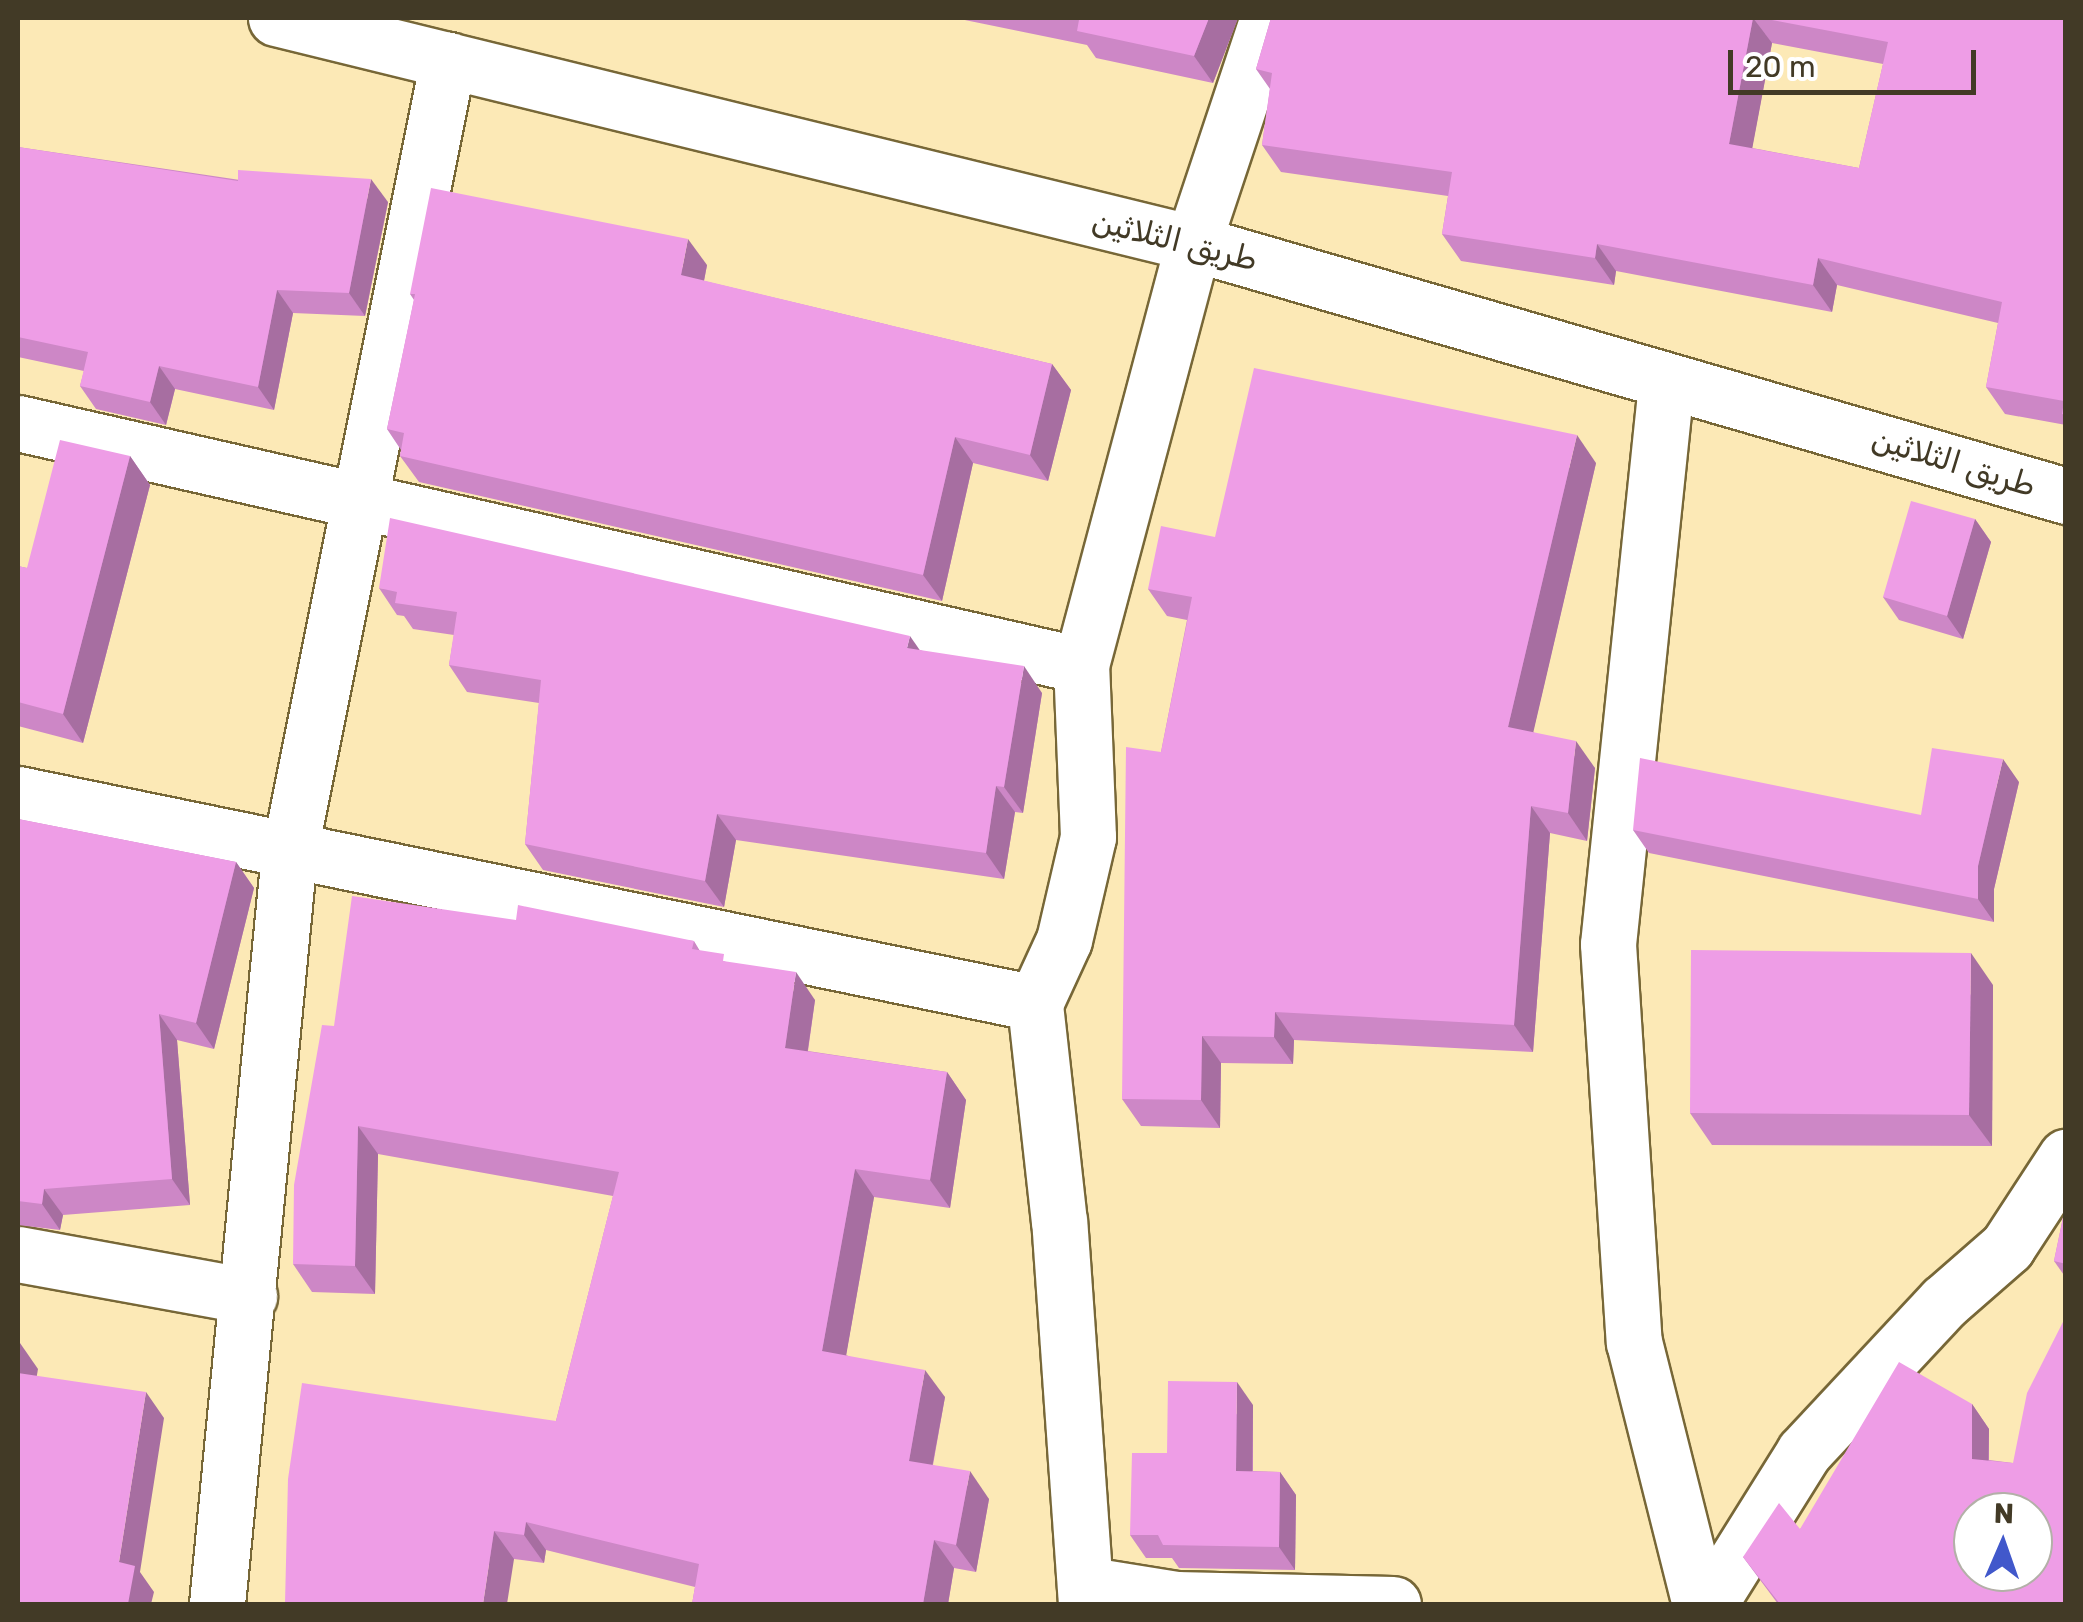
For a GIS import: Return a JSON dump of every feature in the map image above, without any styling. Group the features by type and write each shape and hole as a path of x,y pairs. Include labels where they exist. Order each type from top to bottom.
{"street":[{"name":"طريق الثلاثين","path":"291,18 1194,243 1666,384 2066,496"},
{"path":"1268,18 1194,243 1082,665 1088,837 1064,940 1036,1004 1087,1594 1394,1604"},
{"path":"216,1604 249,1296 289,854 448,60"},
{"path":"1666,384 1608,944 1634,1342 1700,1604"},
{"path":"18,422 360,504 1082,665"},
{"path":"18,794 289,854 1036,1004"},
{"path":"1709,1604 1804,1452 1944,1302 2007,1247 2066,1157"},
{"path":"18,1254 249,1296"}],"building":[{"path":"1066,18 1209,18 1194,56 1077,31 1079,20"},
{"path":"1271,18 1753,18 1729,144 1859,168 1888,42 1762,18 2066,18 2066,415 2062,414 2064,401 1986,387 2002,302 1818,258 1813,285 1597,244 1595,258 1442,234 1452,172 1262,145 1272,73 1256,69"},
{"path":"18,147 238,181 238,170 371,179 349,293 277,290 258,387 159,366 150,402 80,386 88,352 18,337"},
{"path":"431,188 688,239 681,275 1052,364 1030,455 955,437 923,575 400,456 404,433 387,429 415,294 410,294"},
{"path":"1254,368 1577,435 1508,727 1576,741 1568,813 1531,806 1514,1025 1275,1012 1274,1037 1202,1036 1201,1100 1122,1099 1126,747 1161,752 1192,597 1148,589 1161,526 1215,537"},
{"path":"60,440 130,456 63,714 18,702 18,566 27,568"},
{"path":"1911,501 1975,519 1947,616 1883,597"},
{"path":"390,518 910,636 907,648 1024,666 1004,787 996,786 986,853 717,814 705,881 525,844 541,680 449,665 457,612 395,603 397,592 379,588"},
{"path":"1932,748 2003,759 1978,866 1978,899 1633,830 1640,758 1921,815"},
{"path":"18,819 236,862 196,1023 159,1014 172,1179 44,1189 42,1204 18,1201"},
{"path":"352,896 516,920 518,905 694,941 692,949 724,954 723,961 796,972 785,1048 947,1072 930,1180 855,1169 822,1351 925,1370 909,1461 970,1471 956,1545 934,1540 923,1604 692,1604 699,1564 526,1522 524,1535 494,1531 483,1604 270,1604 285,1603 288,1479 302,1383 556,1421 619,1172 358,1126 355,1266 293,1264 294,1185 322,1025 334,1026"},
{"path":"1691,950 1971,953 1969,1115 1690,1113"},
{"path":"2066,1203 2066,1264 2054,1261"},
{"path":"2066,1316 2066,1604 1780,1604 1743,1557 1779,1503 1800,1529 1899,1362 1972,1404 1972,1459 2013,1463 2027,1393"},
{"path":"18,1373 146,1392 119,1562 135,1566 128,1604 18,1604"},
{"path":"1168,1381 1237,1382 1236,1471 1280,1472 1279,1547 1163,1545 1158,1535 1130,1535 1132,1453 1167,1453"}]}
